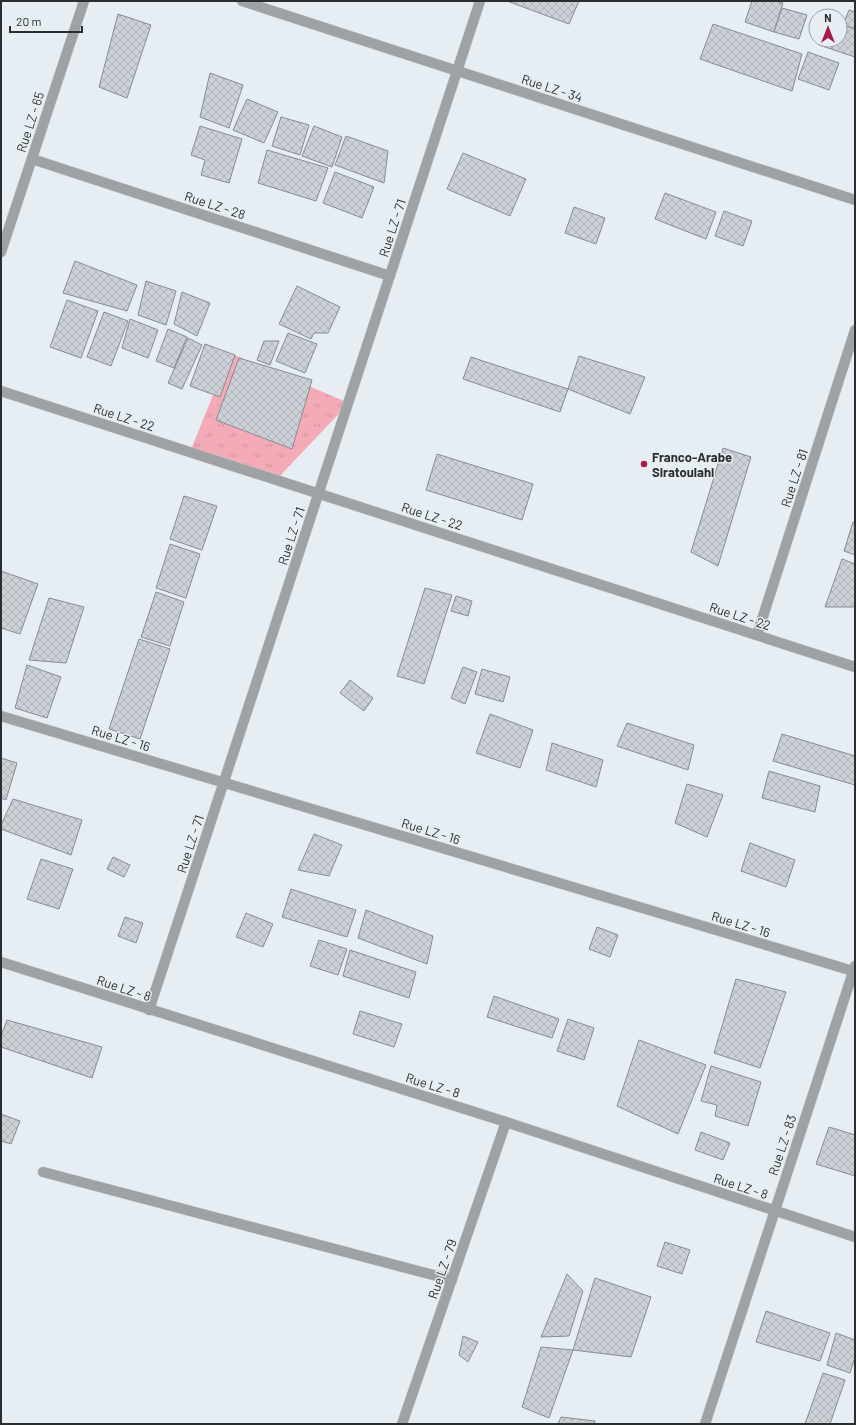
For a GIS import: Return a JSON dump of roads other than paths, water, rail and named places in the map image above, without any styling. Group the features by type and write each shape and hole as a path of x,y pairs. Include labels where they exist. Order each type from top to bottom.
{"street":[{"name":"Rue LZ - 65","path":"1,252 84,1"},
{"name":"Rue LZ - 34","path":"242,1 855,200"},
{"name":"Rue LZ - 71","path":"149,1010 480,1"},
{"name":"Rue LZ - 28","path":"32,159 390,276"},
{"name":"Rue LZ - 81","path":"757,635 855,330"},
{"name":"Rue LZ - 22","path":"1,391 855,667"},
{"name":"Rue LZ - 16","path":"1,716 854,969"},
{"name":"Rue LZ - 8","path":"1,962 506,1122 855,1237"},
{"name":"Rue LZ - 83","path":"705,1424 854,969"},
{"name":"Rue LZ - 79","path":"402,1424 506,1122"},
{"path":"43,1172 452,1280"}],"place":[{"name":"Franco-Arabe Siratoulahi","path":"644,464"}]}
